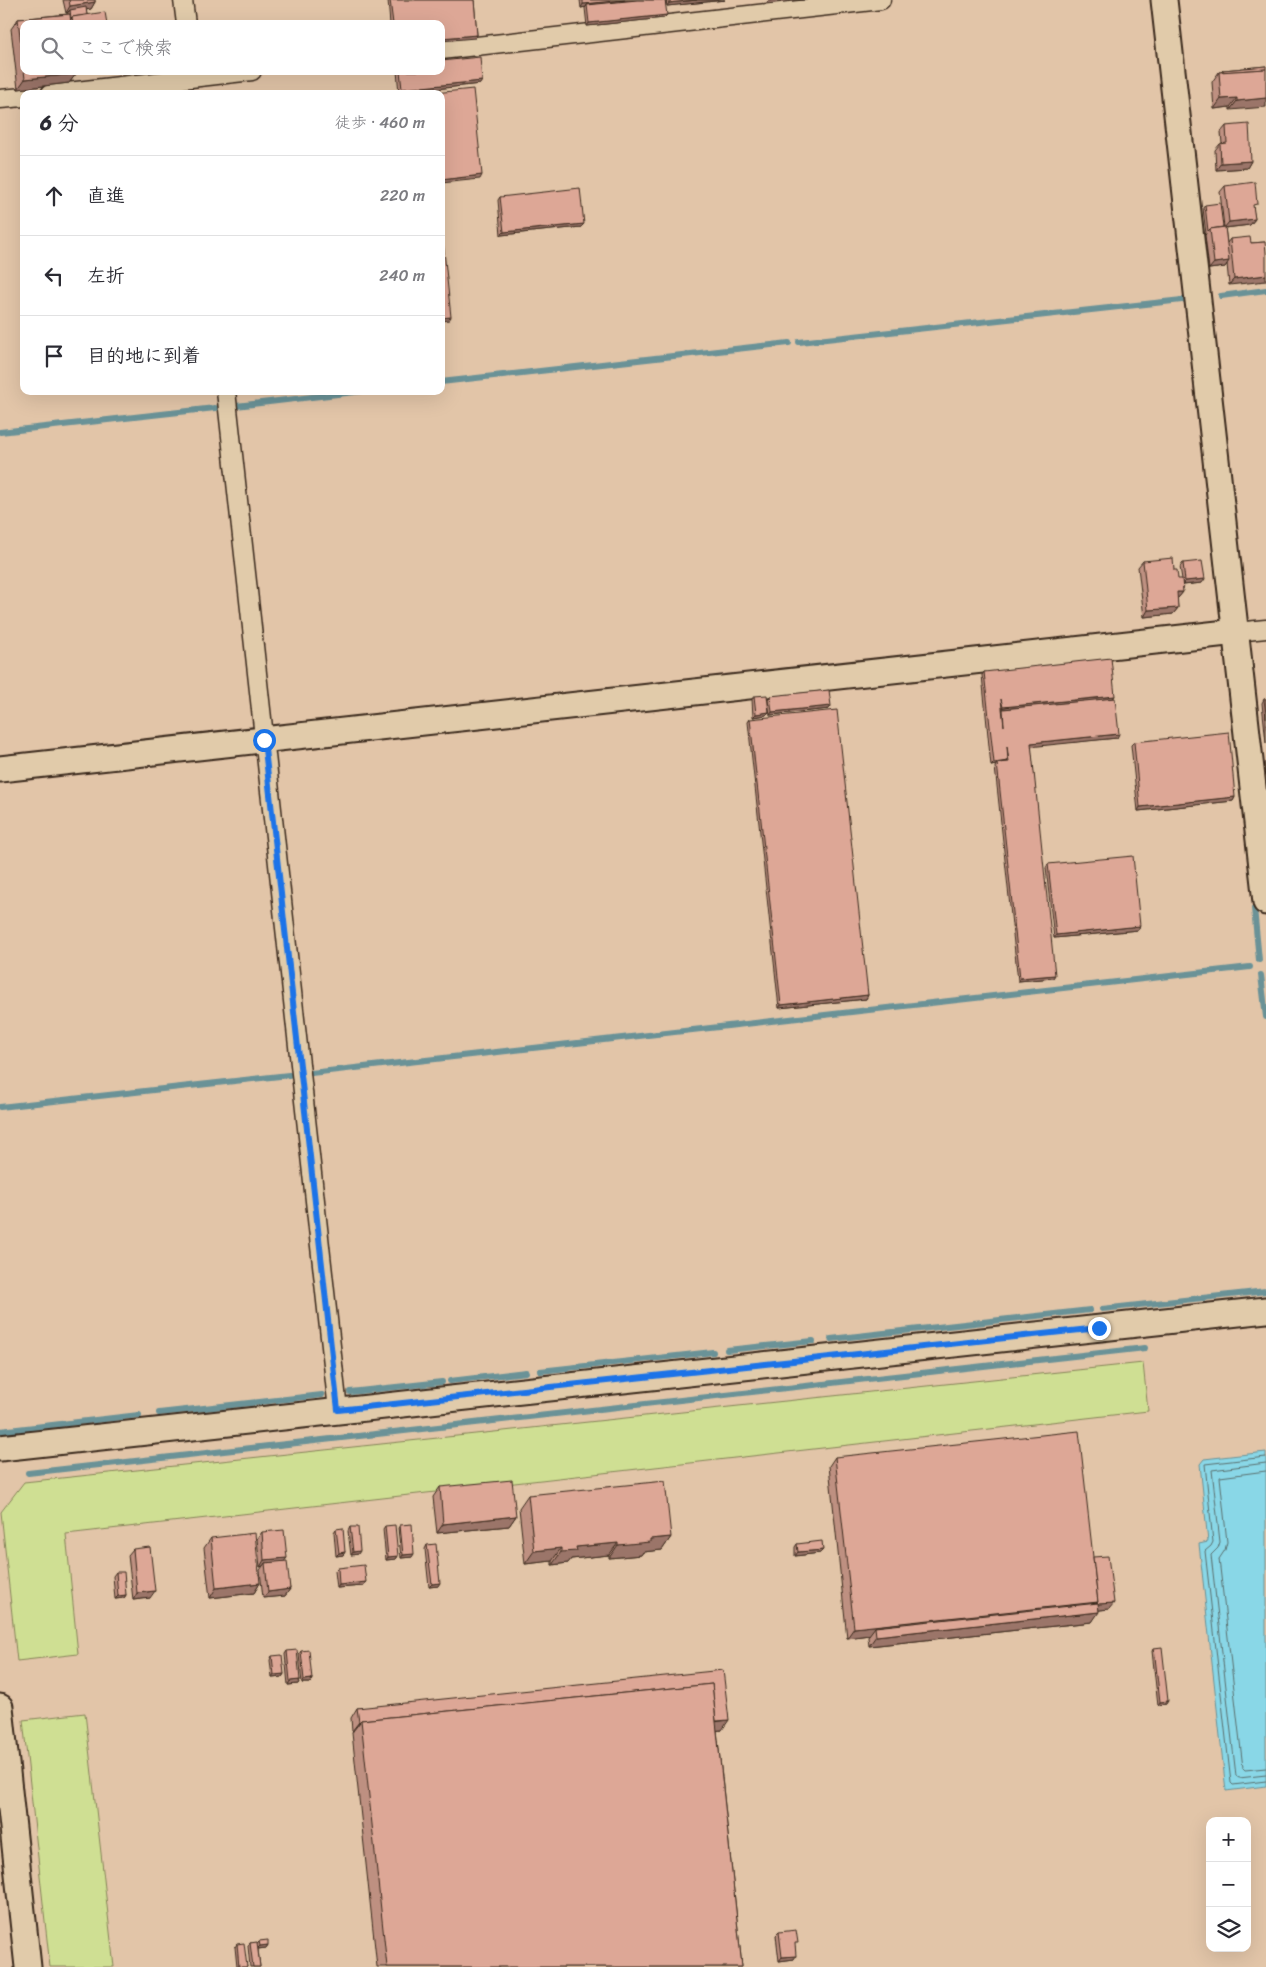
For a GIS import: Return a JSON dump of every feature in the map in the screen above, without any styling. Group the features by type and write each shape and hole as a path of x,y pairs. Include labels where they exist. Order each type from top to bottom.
{"street":[{"path":"183,0 186,20"},
{"path":"445,50 880,0"},
{"path":"1164,0 1266,902"},
{"path":"94,90 192,81 228,75"},
{"path":"0,99 20,97"},
{"path":"226,395 338,1410"},
{"path":"0,768 1266,629"},
{"path":"0,1448 1266,1310"},
{"path":"0,1707 28,1967"}],"green space":[{"path":"1143,1363 1148,1411 66,1534 78,1654 17,1661 1,1512 24,1482"},
{"path":"85,1713 114,1967 50,1967 23,1720"}],"water":[{"path":"1266,1452 1266,1786 1226,1791 1199,1544 1208,1542 1200,1464 1204,1459"}],"building":[{"path":"69,0 95,0 95,2 70,6"},
{"path":"390,0 474,0 477,35 445,38 445,20 392,20"},
{"path":"583,0 625,0 583,4"},
{"path":"637,0 665,0 667,15 589,23 587,5"},
{"path":"669,0 697,0 669,3"},
{"path":"86,7 87,15 72,17 71,19 70,10"},
{"path":"105,12 106,20 72,20 72,17"},
{"path":"70,14 71,20 20,20 20,36 18,19"},
{"path":"480,57 482,81 402,89 400,75 445,75 445,61"},
{"path":"1266,66 1266,69 1223,72 1223,70"},
{"path":"1266,69 1266,98 1237,101 1237,98 1221,99 1219,72"},
{"path":"24,75 66,75 25,79"},
{"path":"473,89 482,175 445,180 445,92"},
{"path":"1249,124 1251,161 1221,163 1220,144 1227,143 1226,126"},
{"path":"1255,182 1257,204 1253,205 1255,219 1229,222 1225,186"},
{"path":"580,188 584,224 504,232 500,197"},
{"path":"1220,203 1223,227 1208,231 1205,205"},
{"path":"1225,227 1229,261 1214,263 1210,229"},
{"path":"1250,237 1251,243 1265,242 1266,275 1234,279 1230,239"},
{"path":"445,260 451,317 445,318"},
{"path":"1173,558 1174,570 1177,570 1178,579 1182,579 1183,592 1177,592 1178,608 1148,610 1143,561"},
{"path":"1202,561 1205,579 1185,581 1183,563"},
{"path":"1111,658 1115,696 1003,707 1001,699 1004,726 1003,709 1115,698 1119,734 1031,743 1055,975 1020,978 997,763 1009,762 1007,746 1008,761 994,763 984,672"},
{"path":"829,690 831,706 772,712 770,696"},
{"path":"767,695 769,712 756,714 754,696"},
{"path":"1264,699 1266,699 1266,718"},
{"path":"837,710 868,995 781,1005 750,719"},
{"path":"1229,732 1235,797 1140,807 1134,742"},
{"path":"1133,856 1140,926 1056,935 1048,864"},
{"path":"1079,1431 1098,1602 854,1628 835,1457"},
{"path":"512,1480 516,1516 443,1524 440,1487"},
{"path":"665,1481 671,1537 650,1539 650,1542 576,1547 577,1551 561,1552 561,1548 534,1551 528,1495"},
{"path":"412,1524 414,1554 403,1555 400,1525"},
{"path":"395,1525 398,1556 388,1557 385,1526"},
{"path":"350,1527 358,1527 360,1551 353,1552"},
{"path":"343,1528 345,1552 339,1553 336,1529"},
{"path":"284,1530 287,1558 264,1560 262,1532"},
{"path":"255,1533 260,1583 216,1588 211,1538"},
{"path":"822,1541 823,1550 798,1552 797,1544"},
{"path":"436,1544 440,1583 432,1584 427,1545"},
{"path":"150,1547 155,1591 137,1593 133,1549"},
{"path":"1108,1556 1114,1603 1098,1604 1096,1603 1098,1602 1093,1557"},
{"path":"287,1561 290,1589 268,1592 265,1563"},
{"path":"364,1565 366,1582 339,1585 338,1568"},
{"path":"116,1572 124,1572 126,1595 118,1596"},
{"path":"1098,1603 1099,1612 876,1636 875,1627"},
{"path":"1162,1647 1168,1701 1160,1702 1154,1648"},
{"path":"297,1650 300,1680 290,1681 287,1651"},
{"path":"309,1650 312,1679 304,1680 301,1651"},
{"path":"282,1655 284,1674 274,1675 272,1656"},
{"path":"723,1670 729,1720 716,1721 712,1684 361,1720 359,1722 357,1708"},
{"path":"712,1684 742,1967 387,1967 361,1720"},
{"path":"796,1930 798,1943 795,1943 796,1956 782,1957 779,1932"},
{"path":"268,1940 268,1945 260,1946 259,1941"},
{"path":"257,1942 260,1967 253,1967 250,1943"},
{"path":"244,1943 247,1967 239,1967 237,1944"}],"waterway":[{"path":"1221,296 1266,290"},
{"path":"799,342 1182,300"},
{"path":"445,382 789,343"},
{"path":"236,406 329,395"},
{"path":"0,432 215,408"},
{"path":"1254,908 1259,960"},
{"path":"311,1073 1250,967"},
{"path":"1261,975 1266,1017"},
{"path":"0,1107 289,1075"},
{"path":"1102,1309 1266,1291"},
{"path":"831,1339 1090,1310"},
{"path":"727,1350 813,1341"},
{"path":"28,1473 1145,1348"},
{"path":"540,1371 713,1352"},
{"path":"450,1381 526,1372"},
{"path":"350,1392 442,1382"},
{"path":"159,1413 322,1395"},
{"path":"0,1431 139,1415"}],"route":[{"path":"264,740 338,1410 1099,1328"}]}
